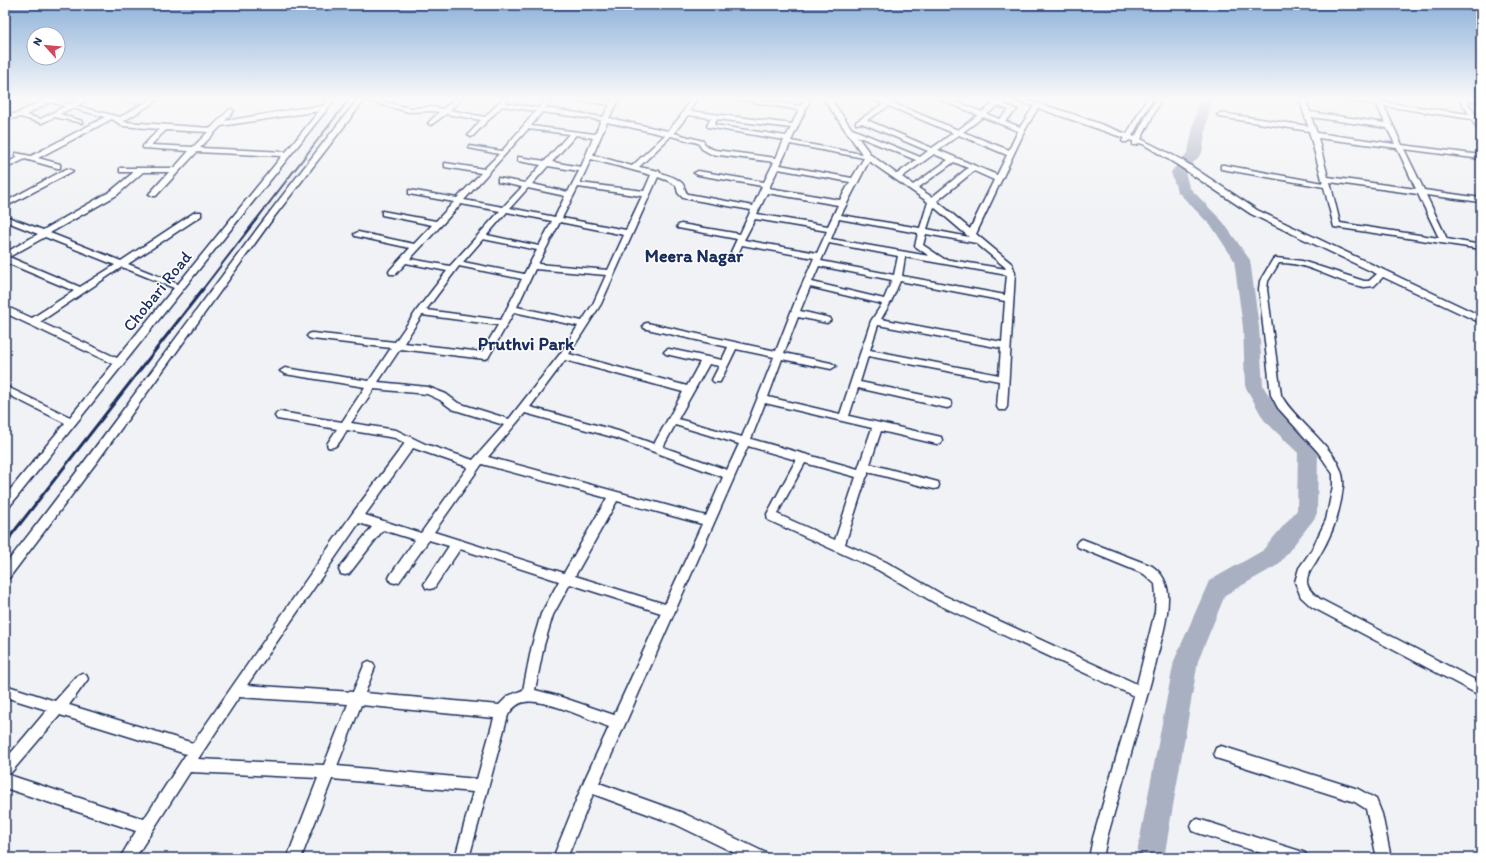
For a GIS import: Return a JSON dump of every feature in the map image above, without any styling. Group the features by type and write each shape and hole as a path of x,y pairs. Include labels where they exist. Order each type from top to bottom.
{"street":[{"path":"31,160 71,138"},
{"path":"154,138 145,147 288,154"},
{"path":"153,194 207,138"},
{"name":"Chobari Road","path":"5,504 301,138"},
{"path":"5,574 321,149 331,138"},
{"path":"393,272 516,138"},
{"path":"332,444 420,312 455,266 504,209 569,138"},
{"path":"312,336 485,356 512,309 527,277 558,220 583,170 596,138"},
{"path":"635,167 665,138"},
{"path":"690,138 698,140 703,144 704,148 714,152 853,180"},
{"path":"774,138 868,157 898,176 932,201 1005,262 1011,273 1002,407"},
{"path":"735,252 789,138"},
{"path":"854,138 868,157"},
{"path":"868,138 921,160"},
{"path":"903,138 999,179"},
{"path":"898,176 949,138"},
{"path":"973,138 1011,154"},
{"path":"972,234 1018,138"},
{"path":"1136,142 1138,138"},
{"path":"1315,138 1337,224 1481,247"},
{"path":"1352,138 1481,157"},
{"path":"1396,138 1444,241"},
{"path":"1127,139 1136,142 1178,164 1243,211 1481,325"},
{"path":"471,147 504,153"},
{"path":"5,167 21,156 57,166"},
{"path":"589,156 635,167 676,181 681,188 682,193 686,196 754,213 831,229"},
{"path":"560,858 589,786 617,723 745,442 817,259 853,180 868,157"},
{"path":"521,159 583,170"},
{"path":"914,188 953,160"},
{"path":"448,165 486,172"},
{"path":"942,261 937,256 919,246 932,201 972,168"},
{"path":"1224,168 1327,183 1421,192 1481,200"},
{"path":"123,170 176,170"},
{"path":"5,256 114,193 141,170"},
{"path":"5,205 69,171"},
{"path":"698,173 842,204"},
{"path":"395,578 478,462 564,356 597,304 656,174"},
{"path":"501,180 570,195"},
{"path":"576,184 648,194"},
{"path":"412,192 629,233"},
{"path":"1227,198 1481,320"},
{"path":"385,213 437,224"},
{"path":"33,322 198,214"},
{"path":"836,216 981,242"},
{"path":"5,218 179,287"},
{"path":"681,226 897,279 1009,299"},
{"path":"358,234 415,247"},
{"path":"481,236 542,249"},
{"path":"826,240 1011,273"},
{"path":"843,419 875,321 887,302 897,279 902,254"},
{"path":"5,259 81,291"},
{"path":"404,260 527,277"},
{"path":"1379,276 1371,284 1362,284 1315,268 1283,260 1276,261 1264,281 1276,395 1281,405 1292,418 1322,449 1338,473 1338,486 1324,538 1303,572 1301,582 1305,592 1316,603 1481,690"},
{"path":"533,266 611,273"},
{"path":"807,284 887,302"},
{"path":"5,309 119,363"},
{"path":"512,309 584,324"},
{"path":"420,312 504,323"},
{"path":"795,313 827,320"},
{"path":"875,321 1006,346"},
{"path":"647,326 831,366"},
{"path":"717,380 733,345"},
{"path":"668,352 725,364"},
{"path":"864,352 1004,379"},
{"path":"564,356 690,390"},
{"path":"657,448 706,360"},
{"path":"285,371 372,385 428,392 442,397 455,406 511,423"},
{"path":"854,384 946,404"},
{"path":"5,389 71,422"},
{"path":"762,399 937,440"},
{"path":"523,408 618,435 729,475"},
{"path":"280,416 396,434 405,437 411,443 478,462 708,521"},
{"path":"673,421 802,459 934,485"},
{"path":"839,546 877,427"},
{"path":"127,858 236,691 356,517 411,443"},
{"path":"802,459 772,514 772,517 778,521 839,546 882,566 939,600 1142,693"},
{"path":"528,695 546,614 568,579 614,496"},
{"path":"356,517 380,525 457,544 668,610"},
{"path":"345,570 380,525"},
{"path":"430,584 457,544"},
{"path":"1082,544 1148,570 1155,576 1160,585 1161,613 1142,693 1100,838 1096,858"},
{"path":"297,858 369,666"},
{"path":"5,770 82,679"},
{"path":"5,691 196,751"},
{"path":"236,691 357,698 502,712"},
{"path":"462,858 502,712 508,703 528,695 544,698 617,723"},
{"path":"1221,753 1358,796 1371,804 1375,814 1384,858"},
{"path":"186,766 328,772 481,786"},
{"path":"5,781 147,826"},
{"path":"589,786 678,818 761,858"},
{"path":"1198,826 1300,858"}],"waterway":[{"path":"1150,858 1186,661 1217,588 1270,558 1307,513 1308,450 1271,415 1254,386 1251,327 1242,260 1218,225 1182,188 1178,172 1195,153 1198,138"}],"railway":[{"path":"202,290 319,138"},
{"path":"9,538 203,289"},
{"path":"5,544 10,537"}],"district":[{"name":"Meera Nagar","path":"694,256"},
{"name":"Pruthvi Park","path":"526,344"}]}
